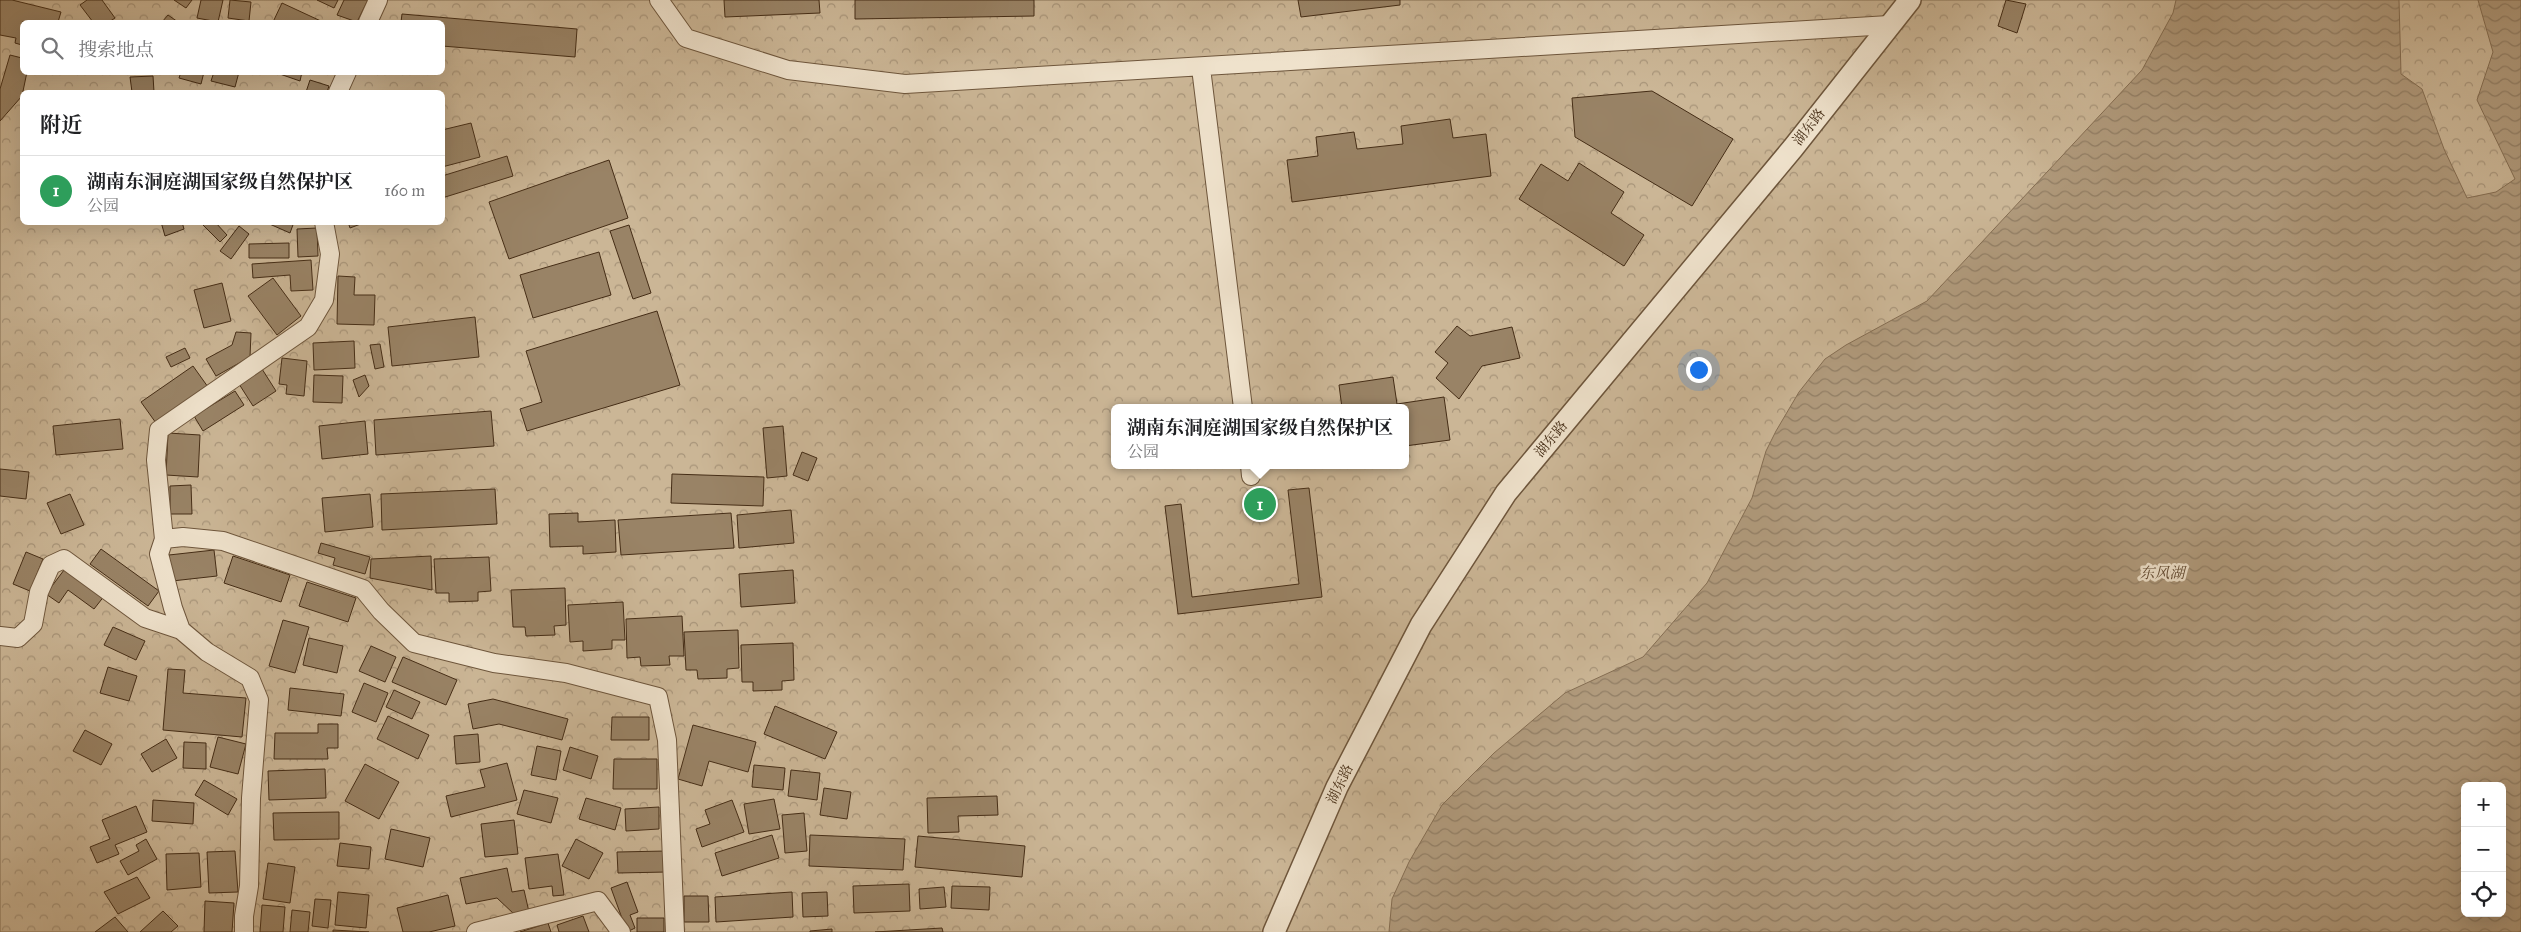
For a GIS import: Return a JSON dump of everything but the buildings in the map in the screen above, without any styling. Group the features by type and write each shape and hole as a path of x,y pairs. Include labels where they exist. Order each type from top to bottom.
{"street":[{"path":"369,20 378,0"},
{"path":"659,0 686,38 798,71 905,84 1201,68 1889,25"},
{"name":"湖东路","path":"1274,932 1337,787 1421,625 1506,493 1793,148 1910,0"},
{"path":"1201,68 1243,404"},
{"path":"339,90 346,75"},
{"path":"181,630 172,608 159,554 164,539 156,460 159,430 308,327 324,300 330,254 325,225"},
{"path":"164,539 183,536 223,541 363,588 381,611 414,643 494,663 566,673 658,697 667,740 675,932"},
{"path":"0,636 18,638 34,624 38,592 51,564 64,559 146,618 181,630 207,652 250,678 259,700 251,798 249,886 244,916 244,932"},
{"path":"476,932 598,901 621,932"}],"green space":[{"path":"0,0 2521,0 2521,932 0,932"}],"water":[{"name":"东风湖","path":"2176,0 2399,0 2401,74 2422,89 2444,149 2467,198 2496,192 2515,179 2477,100 2493,52 2478,0 2521,0 2521,932 1389,932 1392,899 1409,862 1442,805 1494,753 1565,693 1643,657 1707,583 1752,498 1766,451 1776,431 1799,392 1825,359 1846,345 1927,301 2142,70 2173,13"}],"place":[{"name":"湖南东洞庭湖国家级自然保护区","path":"1260,504"}]}
